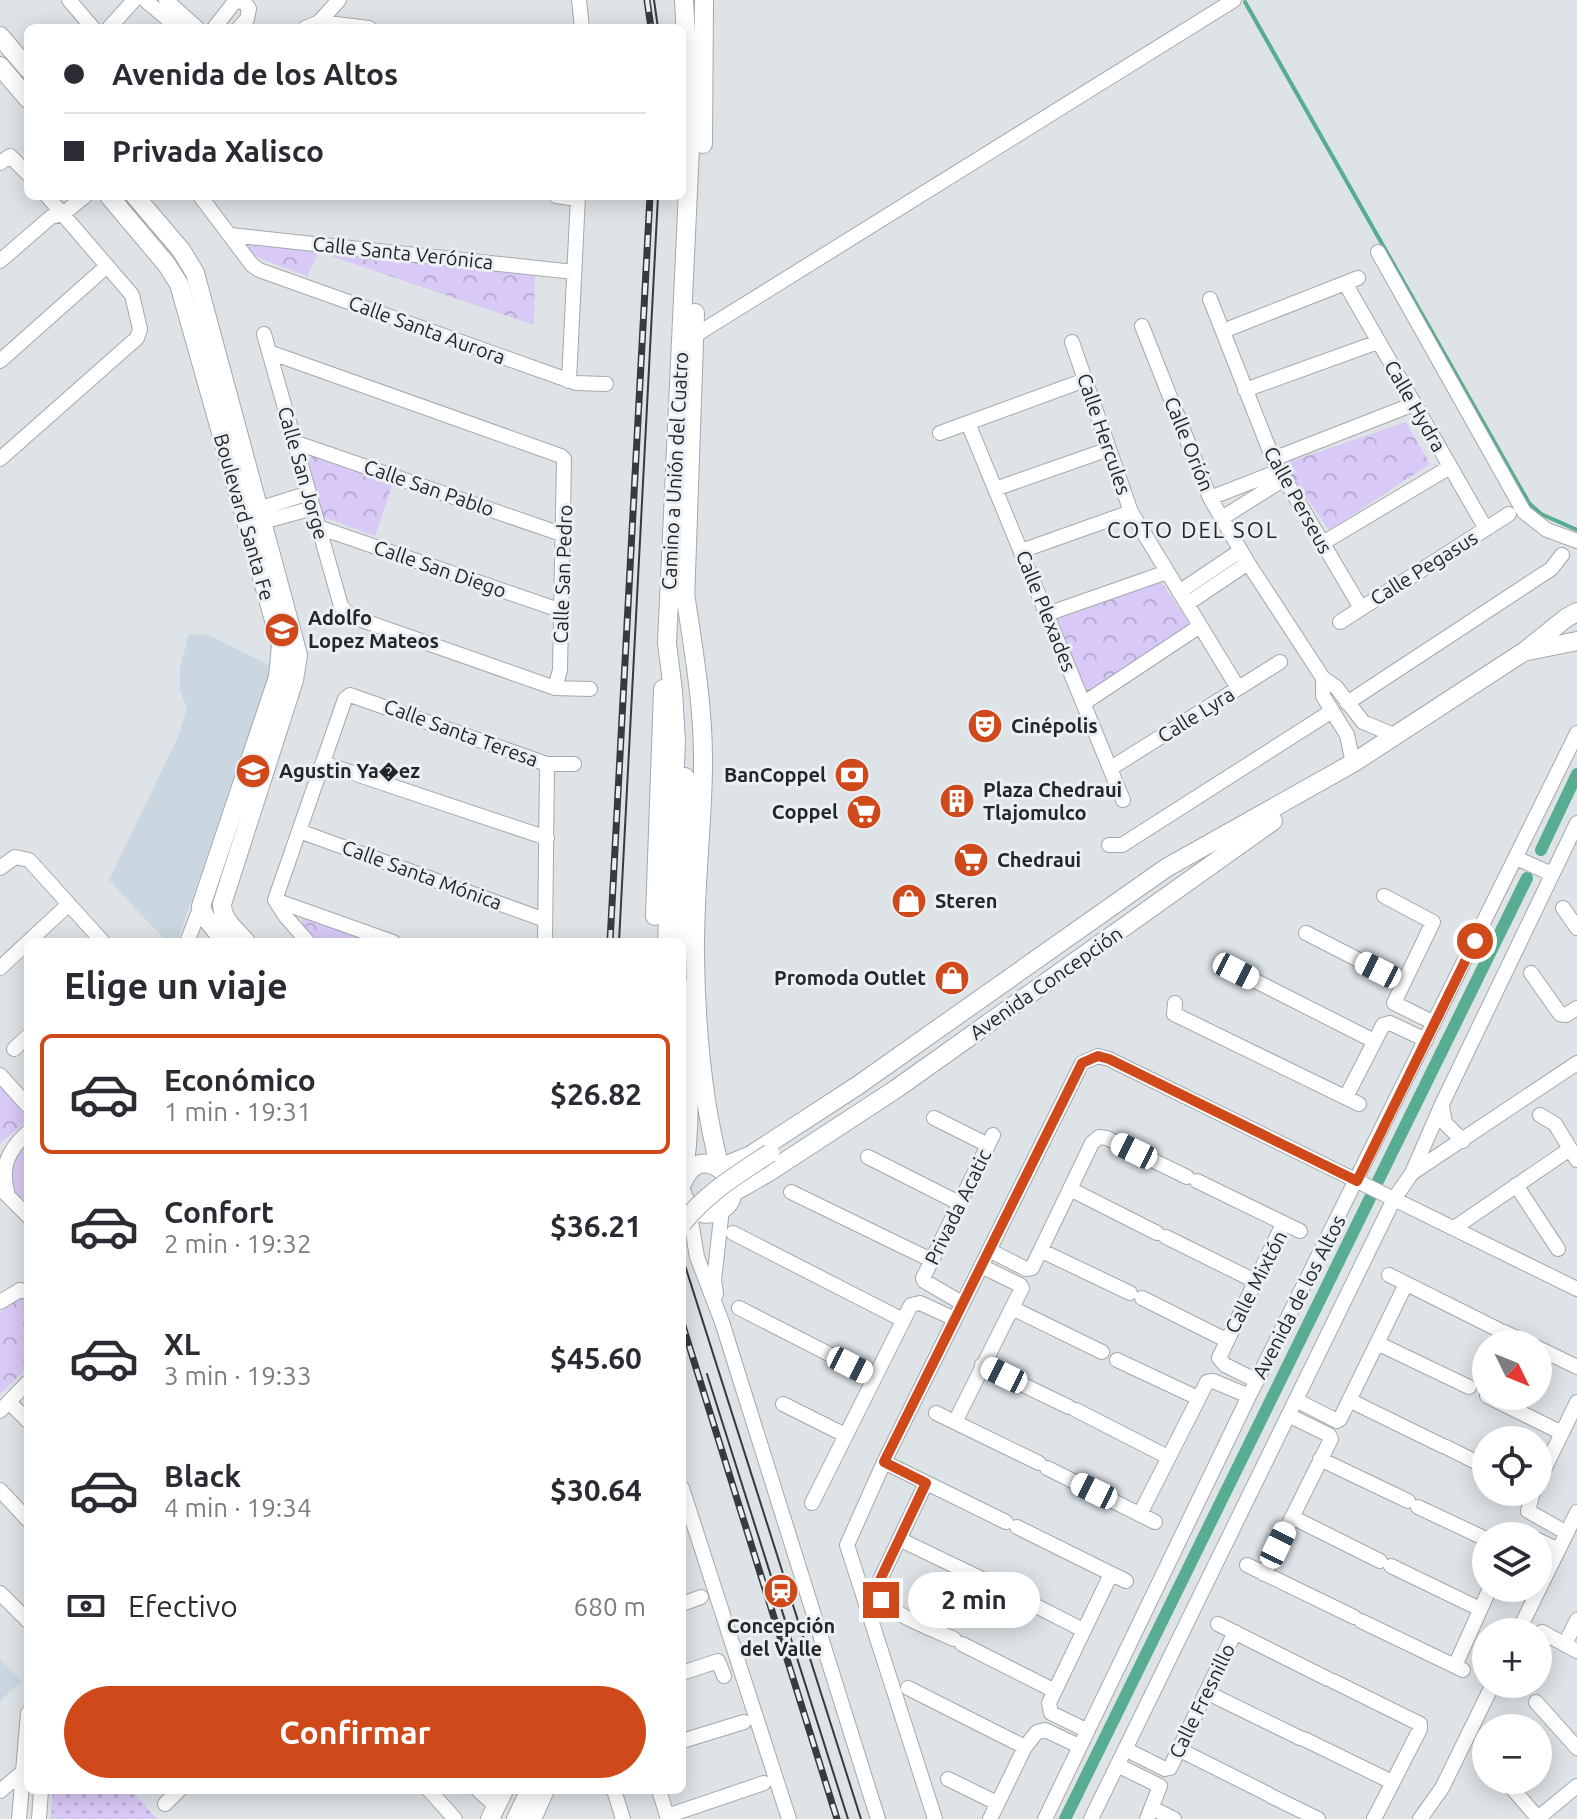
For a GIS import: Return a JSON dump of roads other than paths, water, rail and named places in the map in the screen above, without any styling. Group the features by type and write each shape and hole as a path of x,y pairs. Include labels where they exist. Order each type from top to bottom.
{"main road":[{"name":"Camino a Unión del Cuatro","path":"684,0 685,24"},
{"name":"Camino a Unión del Cuatro","path":"681,938 685,594 705,101 704,0"},
{"path":"0,36 24,64"},
{"name":"Camino a Unión del Cuatro","path":"667,938 676,742 667,643 691,126 686,36"},
{"path":"0,66 24,94"},
{"name":"Boulevard Santa Fe","path":"112,200 167,265 179,284 295,641 298,667 222,904 222,913 242,938"},
{"name":"Boulevard Santa Fe","path":"138,200 181,250 195,273 281,645 278,677 201,906"},
{"path":"685,594 699,686 703,766 695,956 698,1012 708,1123 720,1168 730,1178 727,1201 715,1213 686,1209"},
{"name":"Avenida Concepción","path":"686,1176 696,1166 712,1164 720,1168 751,1155 857,1086 1166,868 1353,763 1525,651 1577,612"},
{"name":"Avenida Concepción","path":"1525,651 1577,641"},
{"path":"655,938 656,837 667,643"},
{"name":"Avenida Concepción","path":"727,1201 896,1089 1353,763"},
{"name":"Avenida Concepción","path":"686,1208 694,1208 720,1185 894,1072 1290,800"},
{"path":"201,906 209,934"},
{"path":"686,1052 690,1115 686,1163"},
{"path":"516,1819 528,1794"},
{"path":"532,1819 543,1794"}],"street":[{"path":"69,0 90,24"},
{"path":"113,24 134,0"},
{"path":"145,0 173,24"},
{"path":"166,0 193,24"},
{"path":"217,24 236,0 245,3 249,9 243,24"},
{"path":"314,24 339,0"},
{"path":"579,0 582,24"},
{"path":"694,336 1234,0"},
{"path":"319,22 336,24"},
{"path":"5,160 24,172"},
{"path":"203,200 231,235"},
{"path":"569,381 578,200"},
{"path":"0,261 56,205 132,295 140,329 137,338 0,459"},
{"name":"Calle Santa Aurora","path":"231,235 259,270 569,381 606,384"},
{"name":"Calle Santa Verónica","path":"231,235 574,272"},
{"path":"1378,252 1524,512 1547,530 1577,541"},
{"path":"0,361 107,266"},
{"name":"Calle Hydra","path":"1223,331 1352,281 1378,342 1486,529"},
{"name":"Calle Perseus","path":"1210,299 1278,470 1361,608"},
{"name":"Calle Orión","path":"1142,326 1210,498 1244,557 1323,678 1336,687 1363,722 1396,736"},
{"name":"Calle San Jorge","path":"264,334 345,612 555,688"},
{"name":"Calle Hercules","path":"1072,342 1131,512 1238,688"},
{"path":"1245,390 1378,342"},
{"name":"Calle San Pedro","path":"269,352 564,459 560,670 555,688"},
{"path":"940,433 1085,380"},
{"path":"1210,498 1278,470 1414,404"},
{"name":"Calle Plexades","path":"968,423 1123,800"},
{"name":"Calle San Pablo","path":"294,442 564,535"},
{"path":"995,489 1109,449"},
{"path":"1321,544 1450,467"},
{"path":"1222,518 1278,470"},
{"path":"253,518 309,493"},
{"path":"253,518 313,508"},
{"path":"1021,551 1131,512"},
{"name":"Calle Pegasus","path":"1340,622 1509,514"},
{"name":"Calle San Diego","path":"318,527 562,611"},
{"path":"1347,703 1551,569 1562,555"},
{"path":"1183,598 1244,557"},
{"path":"1047,614 1167,572"},
{"path":"1084,703 1200,626"},
{"name":"Calle Lyra","path":"1111,768 1280,662"},
{"name":"Calle Orión","path":"1323,678 1323,696 1347,735 1353,763"},
{"path":"555,688 590,689"},
{"name":"Calle Santa Teresa","path":"323,763 345,699 350,695 547,764 574,764"},
{"path":"1109,845 1122,845 1332,711"},
{"name":"Avenida de los Altos","path":"1045,1819 1249,1396 1577,733"},
{"path":"275,900 323,763 547,838"},
{"path":"545,938 547,764"},
{"name":"Avenida de los Altos","path":"1091,1819 1394,1199 1412,1173 1577,823"},
{"name":"Calle Santa Mónica","path":"299,831 545,920"},
{"path":"0,868 15,857 29,860 99,938"},
{"path":"1516,858 1552,874"},
{"path":"1384,896 1433,922 1394,1003 1434,1023"},
{"path":"275,900 305,938"},
{"path":"275,900 382,938"},
{"path":"32,938 69,904"},
{"path":"189,938 201,906"},
{"path":"1563,908 1577,928"},
{"path":"1306,933 1402,982"},
{"path":"0,968 24,946"},
{"path":"1236,971 1374,1041"},
{"path":"1531,973 1563,1016 1577,1008"},
{"path":"1175,1003 1174,1014 1352,1101 1381,1027 1388,1023 1426,1040"},
{"path":"14,1049 24,1040"},
{"path":"935,1819 847,1552 852,1530 884,1462 1082,1063 1098,1056 1577,1289"},
{"path":"1412,1173 1577,1063"},
{"path":"0,1075 24,1102"},
{"path":"1442,1104 1445,1123 1463,1141"},
{"path":"1454,1228 1516,1185 1573,1154 1555,1124 1540,1115"},
{"name":"Privada Acatic","path":"934,1118 991,1140 931,1260 924,1281 962,1303"},
{"path":"24,1136 5,1157 3,1179 4,1192 24,1212"},
{"path":"989,1250 1028,1270 1032,1268 1092,1143 1099,1137 1107,1138 1283,1224"},
{"path":"868,1157 959,1203"},
{"path":"1516,1185 1558,1249"},
{"path":"1070,1189 1255,1281"},
{"path":"791,1192 931,1260"},
{"path":"722,1322 714,1280 727,1201"},
{"path":"686,1216 878,1819"},
{"name":"Calle Mixtón","path":"1257,1381 1220,1361 1226,1340 1283,1224 1300,1231"},
{"path":"733,1233 903,1320"},
{"path":"1042,1251 1226,1340"},
{"path":"955,1422 1022,1286 981,1266"},
{"path":"1389,1275 1500,1330"},
{"path":"1296,1400 1337,1421 1340,1419 1406,1284"},
{"path":"1,1300 24,1291"},
{"path":"812,1503 911,1305 917,1302 955,1319"},
{"path":"739,1308 751,1321 874,1377"},
{"path":"1012,1308 1102,1352"},
{"path":"1377,1343 1472,1389"},
{"path":"1552,1355 1577,1367"},
{"path":"1117,1360 1198,1398"},
{"path":"982,1365 1168,1457"},
{"path":"1140,1514 1207,1382 1211,1380 1249,1396"},
{"path":"24,1386 4,1406 24,1418"},
{"path":"1349,1400 1472,1460"},
{"path":"1552,1453 1577,1402"},
{"path":"783,1404 845,1435"},
{"path":"1515,1410 1562,1433"},
{"path":"936,1413 1155,1522"},
{"path":"1264,1574 1330,1437 1288,1415"},
{"path":"1320,1459 1472,1532"},
{"path":"884,1462 1126,1581"},
{"path":"926,1483 879,1582 880,1598 885,1604 1053,1690"},
{"path":"0,1490 24,1516"},
{"path":"686,1500 789,1819"},
{"path":"1529,1506 1528,1511 1567,1533"},
{"path":"1525,1618 1577,1512"},
{"path":"1292,1517 1480,1609"},
{"path":"899,1539 1083,1630"},
{"path":"1552,1547 1558,1550"},
{"path":"1247,1565 1459,1668 1483,1602"},
{"path":"1086,1730 1049,1710 1053,1690 1111,1574"},
{"path":"0,1593 24,1617"},
{"path":"686,1603 701,1597"},
{"path":"1552,1637 1571,1647 1577,1620"},
{"path":"1218,1624 1420,1724 1374,1819"},
{"name":"Calle Fresnillo","path":"1125,1749 1167,1769 1235,1632"},
{"path":"686,1672 718,1661 724,1676"},
{"path":"908,1688 1025,1747"},
{"path":"1206,1692 1392,1782"},
{"path":"1420,1819 1442,1788 1486,1698"},
{"path":"1536,1702 1577,1748"},
{"path":"686,1740 744,1722"},
{"path":"990,1819 1034,1734 1042,1730 1079,1746"},
{"path":"1178,1749 1318,1819"},
{"path":"1117,1765 1160,1786 1149,1814 1174,1819"},
{"path":"0,1791 24,1771"},
{"path":"19,1819 24,1771"},
{"path":"948,1779 997,1803"},
{"path":"660,1794 668,1817 764,1783"},
{"path":"1517,1794 1538,1819 1577,1786"},
{"path":"39,1819 41,1794"},
{"path":"165,1804 175,1794"},
{"path":"433,1794 451,1815"},
{"path":"448,1794 446,1801 451,1815"},
{"path":"482,1794 497,1809"},
{"path":"615,1794 623,1819"}],"waterway":[{"path":"1245,2 1529,503 1541,514 1577,530"},
{"path":"1541,850 1577,774"},
{"path":"1378,1181 1527,878"},
{"path":"1065,1819 1370,1198"}],"tram line":[{"path":"654,0 657,24"},
{"path":"619,938 658,200"},
{"path":"686,1269 861,1819"},
{"path":"707,1374 848,1819"}],"railway":[{"path":"647,0 650,24"},
{"path":"610,938 650,200"},
{"path":"686,1336 837,1819"}],"place":[{"name":"Adolfo Lopez Mateos","path":"282,630"},
{"name":"Cinépolis","path":"985,726"},
{"name":"Agustin Ya�ez","path":"253,771"},
{"name":"BanCoppel","path":"852,775"},
{"name":"Plaza Chedraui Tlajomulco","path":"957,801"},
{"name":"Coppel","path":"864,812"},
{"name":"Chedraui","path":"971,860"},
{"name":"Steren","path":"909,901"},
{"name":"Promoda Outlet","path":"952,978"},
{"name":"Concepción del Valle","path":"781,1591"}],"district":[{"name":"COTO DEL SOL","path":"1193,530"}]}
